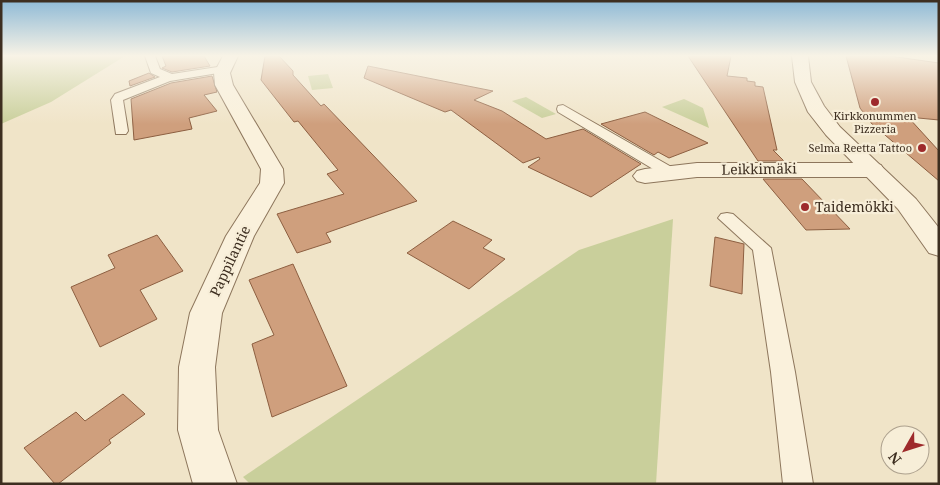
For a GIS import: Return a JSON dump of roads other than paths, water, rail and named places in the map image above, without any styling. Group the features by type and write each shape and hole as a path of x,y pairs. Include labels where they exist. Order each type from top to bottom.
{"street":[{"name":"Pappilantie","path":"215,484 198,430 197,367 206,313 240,236 272,183 272,169 227,95 223,79"},
{"path":"803,79 815,108 833,131 907,204 937,240"},
{"name":"Leikkimäki","path":"645,176 669,172 767,169 873,170"}],"lane":[{"path":"121,131 117,100 124,95 169,79"},
{"path":"563,109 669,172"},
{"path":"727,218 762,248 783,372 798,484"}],"place":[{"name":"Kirkkonummen Pizzeria","path":"875,102"},
{"name":"Selma Reetta Tattoo","path":"922,148"},
{"name":"Taidemökki","path":"805,207"}]}
